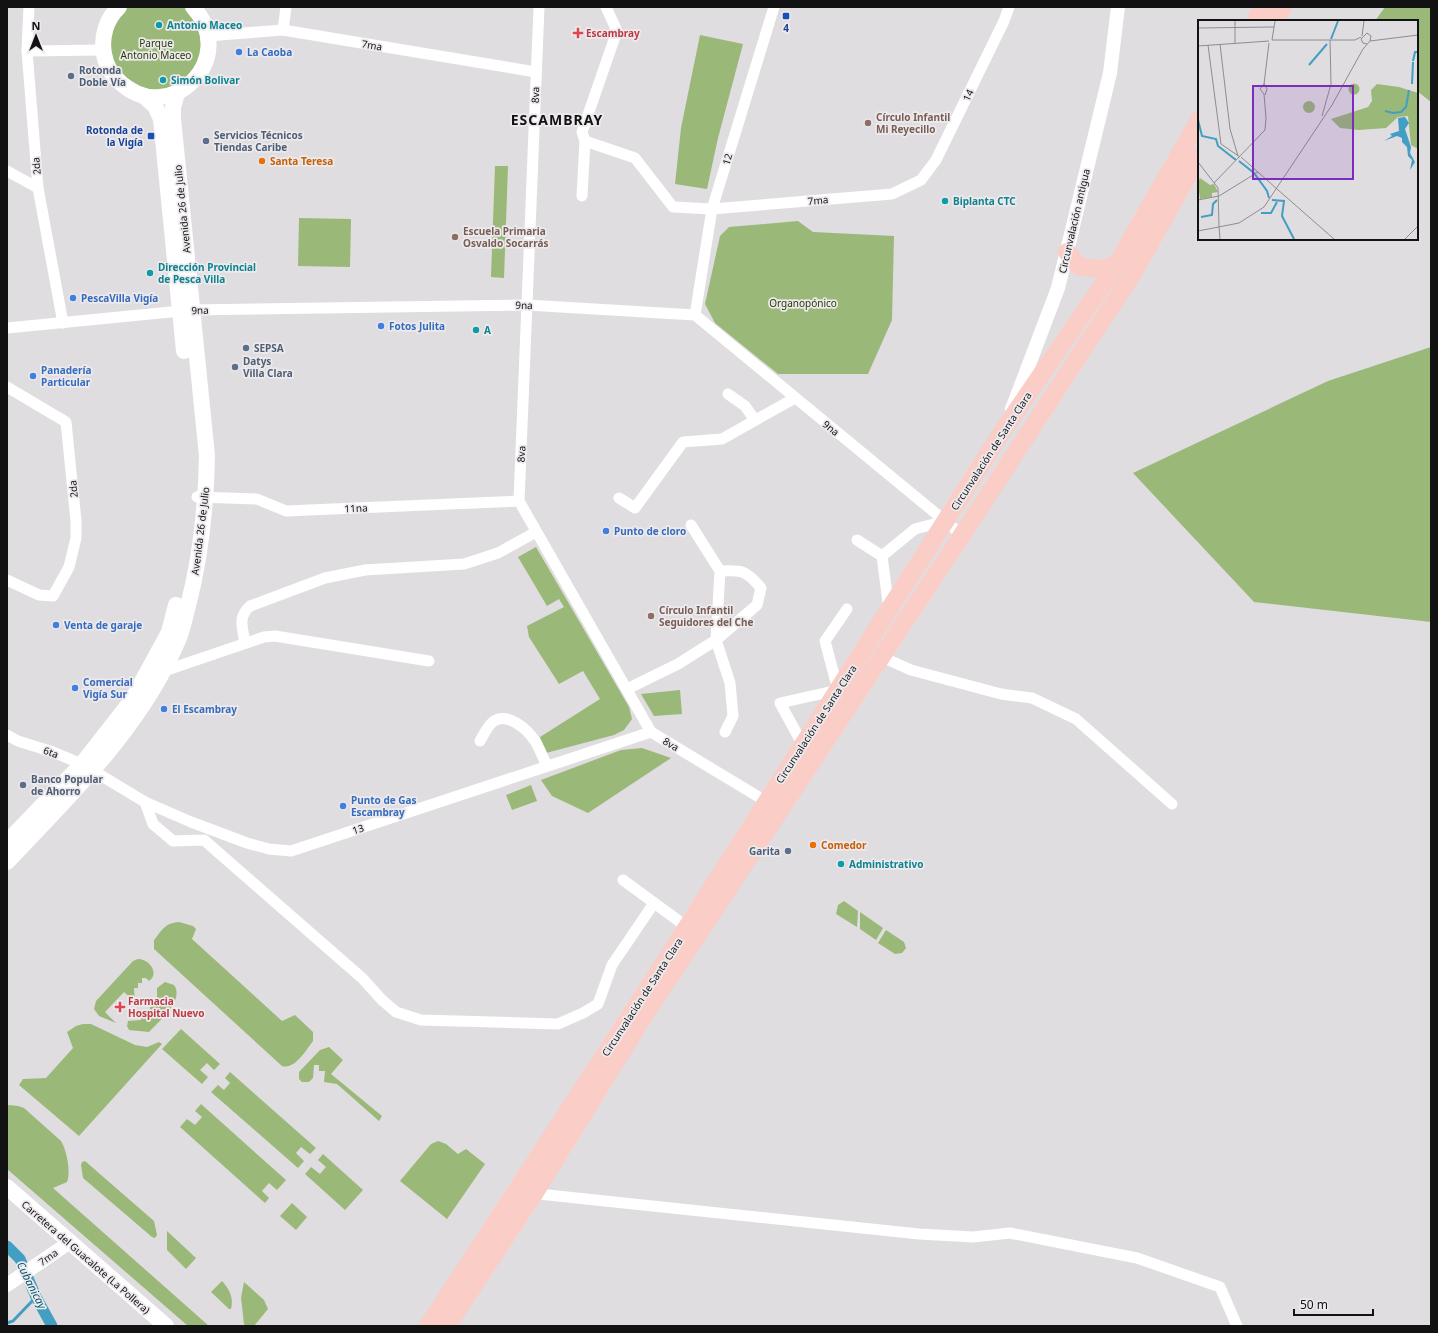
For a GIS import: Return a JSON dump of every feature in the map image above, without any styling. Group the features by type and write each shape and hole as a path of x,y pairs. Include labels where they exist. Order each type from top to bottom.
{"highway":[{"path":"1256,20 1263,7"},
{"path":"1276,20 1283,7"},
{"name":"Circunvalación de Santa Clara","path":"447,1326 534,1194 655,988 687,927 1004,429 1117,264 1198,122"},
{"name":"Circunvalación de Santa Clara","path":"428,1326 516,1192 882,657 1135,270 1198,158"},
{"path":"1067,252 1080,267 1103,269 1117,264"}],"main road":[{"path":"118,7 105,27 102,45 105,62 114,78 127,89 144,96 162,97 177,93 190,85 200,73 206,59 208,44 206,30 200,15 192,7"},
{"name":"Avenida 26 de Julio","path":"7,862 88,768 134,719 164,671 180,636 194,580 202,497 196,456 173,119 173,107 177,93"},
{"name":"Avenida 26 de Julio","path":"144,96 155,106 161,120 186,311"},
{"name":"Avenida 26 de Julio","path":"7,842 88,768 132,700 169,632 183,580 202,497"},
{"name":"Carretera del Guacalote (La Pollera)","path":"7,1187 166,1326"}],"street":[{"name":"2da","path":"29,7 26,51 38,188 63,323"},
{"path":"283,30 286,7"},
{"name":"8va","path":"539,7 519,501 651,732 767,802"},
{"path":"582,196 585,141 582,132 617,31 606,7"},
{"name":"12","path":"695,315 712,209 774,7"},
{"name":"14","path":"921,180 936,160 1004,21 1009,7"},
{"name":"Circunvalación antigua","path":"1004,429 1058,288 1110,73 1118,7"},
{"name":"7ma","path":"207,36 283,30 536,72"},
{"path":"26,51 103,50"},
{"name":"7ma","path":"585,141 635,158 673,207 712,209 892,194 921,180"},
{"path":"7,171 38,188"},
{"name":"9na","path":"7,328 186,311 527,305 695,315 962,535"},
{"name":"2da","path":"7,387 66,422 76,515 76,538 69,567 53,596 39,595 7,580"},
{"path":"728,394 744,406 755,420"},
{"path":"619,498 635,508 683,442 722,439 795,398"},
{"name":"11na","path":"202,497 257,499 286,511 519,501"},
{"path":"882,556 916,529 945,521"},
{"path":"691,525 720,571 716,640 730,683 733,716 725,732"},
{"path":"245,643 241,623 244,612 250,606 325,578 365,570 464,564 498,553 536,532"},
{"path":"857,540 882,556 889,610"},
{"path":"627,689 678,664 716,640 757,605 761,588 750,575 738,570 720,571"},
{"path":"803,745 780,703 838,690 825,641 847,610"},
{"path":"164,671 264,637 275,636 428,661"},
{"path":"882,657 918,672 1001,694 1032,698 1076,719 1172,804"},
{"path":"480,740 494,721 503,718 512,721 525,729 535,740 547,766"},
{"name":"13","path":"88,768 146,802 191,822 247,843 269,849 291,850 651,732"},
{"name":"6ta","path":"7,735 53,752 88,768"},
{"path":"146,802 153,824 173,841 204,840 362,978 382,1000 396,1012 421,1020 558,1024 582,1013 598,1004 612,965 654,903"},
{"path":"623,880 687,927"},
{"path":"516,1192 919,1234 973,1237 1010,1233 1136,1258 1220,1287 1237,1326"},
{"name":"7ma","path":"7,1285 70,1242"}],"green space":[{"name":"Parque Antonio Maceo","path":"126,7 187,7 205,39 197,70 169,90 147,90 118,73 109,52 114,22"},
{"path":"1385,7 1431,7 1431,102 1418,92 1418,20 1376,20"},
{"path":"700,35 743,44 718,138 707,189 675,184 681,128"},
{"path":"495,166 508,166 504,278 491,277"},
{"path":"299,218 351,219 350,267 298,266"},
{"name":"Organopónico","path":"798,221 813,232 894,236 892,320 868,374 778,374 715,323 705,304 720,236 729,227"},
{"path":"1431,347 1431,622 1254,602 1133,473 1328,381"},
{"path":"536,547 629,707 632,719 624,730 614,735 546,753 540,737 600,699 583,671 559,684 529,637 527,626 564,607 559,599 547,606 518,557"},
{"path":"680,690 682,714 654,716 641,694"},
{"path":"642,748 671,758 588,813 552,796 541,780 621,750"},
{"path":"531,785 537,801 512,810 506,795"},
{"path":"844,901 858,911 857,927 836,914 838,905"},
{"path":"860,912 883,928 876,940 860,929"},
{"path":"179,922 193,926 196,929 192,939 282,1021 295,1015 313,1032 313,1041 296,1062 291,1065 282,1066 154,949 154,940 162,930 167,925"},
{"path":"886,930 904,942 906,948 902,953 895,954 878,943"},
{"path":"138,959 146,961 152,967 152,978 149,981 146,978 142,978 142,983 138,983 138,988 134,988 135,1002 124,992 105,1012 116,1023 99,1016 94,1009 96,1001 133,961"},
{"path":"165,982 174,985 176,997 164,1017 149,1032 129,1030 127,1026 128,1021 141,1020 141,1016 146,1016 145,1012 150,1011 150,1007 153,1006 153,1002 157,1001 157,988"},
{"path":"91,1024 135,1045 147,1047 159,1042 162,1044 79,1136 19,1085 23,1079 46,1078 73,1048 67,1032 76,1026"},
{"path":"181,1029 220,1064 214,1070 207,1063 200,1070 208,1077 202,1084 162,1049"},
{"path":"329,1047 343,1060 331,1074 382,1116 379,1121 337,1084 324,1082 325,1071 319,1071 319,1065 314,1065 313,1078 309,1082 302,1082 299,1079 299,1072 320,1050"},
{"path":"230,1072 316,1148 310,1154 301,1147 296,1153 304,1161 298,1168 211,1092 218,1085 224,1090 230,1083 225,1078"},
{"path":"201,1104 286,1180 277,1190 269,1183 262,1191 269,1198 265,1203 180,1127 187,1119 195,1125 202,1117 195,1111"},
{"path":"9,1105 24,1108 61,1141 68,1162 69,1173 67,1182 53,1188 209,1326 188,1326 7,1169 7,1106"},
{"path":"438,1141 446,1144 458,1154 466,1149 485,1164 447,1219 400,1181 431,1144"},
{"path":"323,1154 363,1190 345,1210 305,1174 311,1167 320,1174 326,1167 318,1160"},
{"path":"85,1161 154,1221 157,1235 155,1238 83,1178 81,1165 82,1162"},
{"path":"292,1203 307,1217 296,1230 280,1216"},
{"path":"167,1231 196,1258 186,1269 167,1250"},
{"path":"222,1281 230,1294 232,1301 231,1309 229,1309 211,1292"},
{"path":"244,1282 264,1300 268,1309 254,1326 246,1326 244,1324 241,1298"}],"waterway":[{"name":"Cubanicay","path":"7,1246 20,1259 36,1297 52,1326"},
{"path":"7,1323 13,1321 36,1297"}],"place":[{"name":"4","path":"786,16"},
{"name":"Antonio Maceo","path":"159,25"},
{"name":"Escambray","path":"578,33"},
{"name":"La Caoba","path":"239,52"},
{"name":"Rotonda Doble Vía","path":"71,76"},
{"name":"Simón Bolivar","path":"163,80"},
{"name":"Círculo Infantil Mi Reyecillo","path":"868,123"},
{"name":"Rotonda de la Vigía","path":"151,136"},
{"name":"Servicios Técnicos Tiendas Caribe","path":"206,141"},
{"name":"Santa Teresa","path":"262,161"},
{"name":"Biplanta CTC","path":"945,201"},
{"name":"Escuela Primaria Osvaldo Socarrás","path":"455,237"},
{"name":"Dirección Provincial de Pesca Villa","path":"150,273"},
{"name":"PescaVilla Vigía","path":"73,298"},
{"name":"Fotos Julita","path":"381,326"},
{"name":"A","path":"476,330"},
{"name":"SEPSA","path":"246,348"},
{"name":"Datys Villa Clara","path":"235,367"},
{"name":"Panadería Particular","path":"33,376"},
{"name":"Punto de cloro","path":"606,531"},
{"name":"Círculo Infantil Seguidores del Che","path":"651,616"},
{"name":"Venta de garaje","path":"56,625"},
{"name":"Comercial Vigía Sur","path":"75,688"},
{"name":"El Escambray","path":"164,709"},
{"name":"Banco Popular de Ahorro","path":"23,785"},
{"name":"Punto de Gas Escambray","path":"343,806"},
{"name":"Comedor","path":"813,845"},
{"name":"Garita","path":"788,851"},
{"name":"Administrativo","path":"841,864"},
{"name":"Farmacia Hospital Nuevo","path":"120,1007"}],"district":[{"name":"ESCAMBRAY","path":"557,119"}]}
